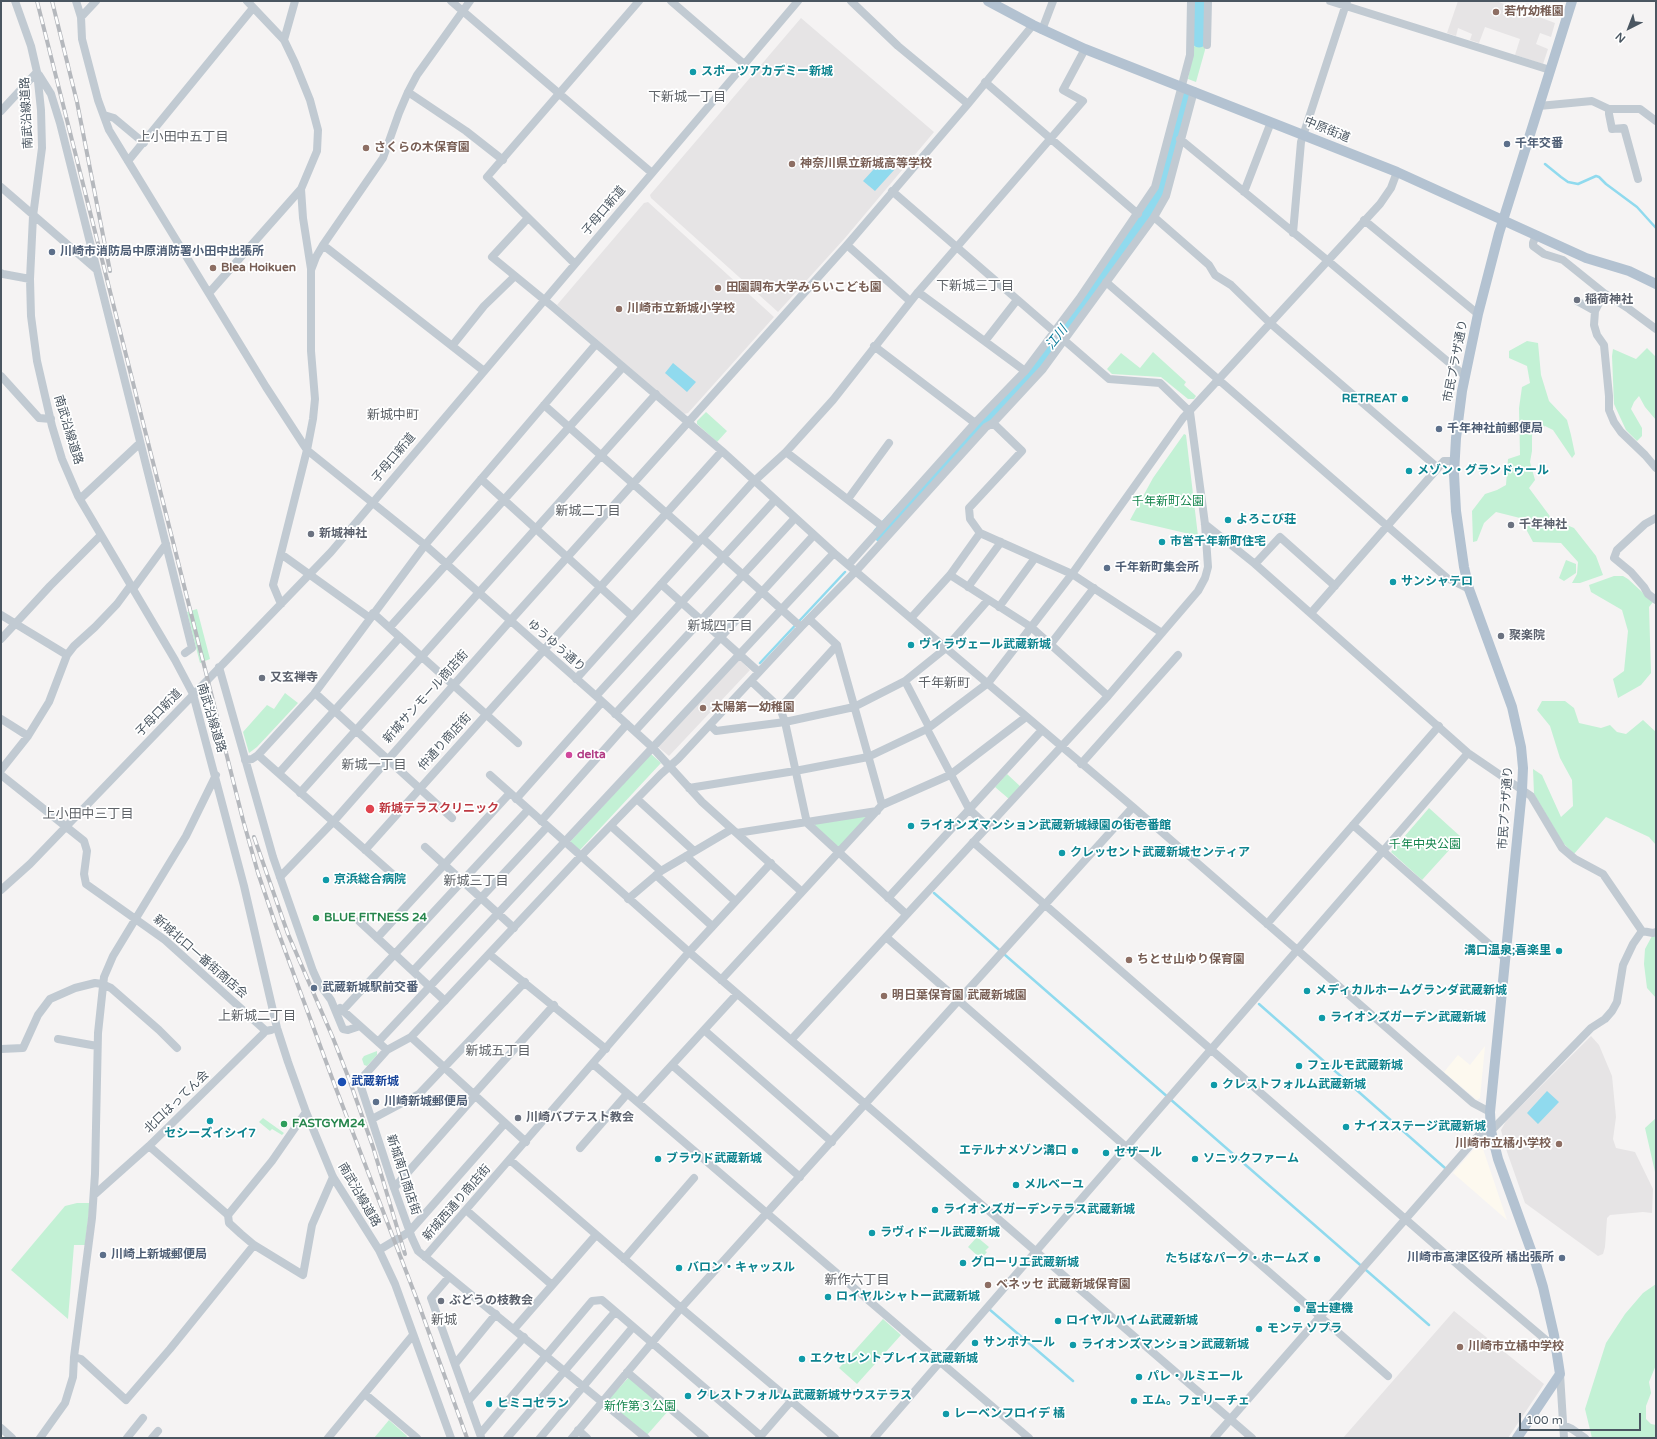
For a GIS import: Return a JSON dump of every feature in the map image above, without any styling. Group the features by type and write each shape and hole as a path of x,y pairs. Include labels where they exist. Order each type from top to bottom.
{"main road":[{"name":"中原街道","path":"988,1 1037,27 1084,49 1397,172 1586,258 1629,271 1656,284"},
{"name":"市民プラザ通り","path":"1560,1374 1556,1347 1536,1264 1498,1159 1491,1131 1490,1112 1522,790 1521,747 1512,707 1469,589 1464,567 1454,488 1459,412 1478,314 1503,219 1572,1"},
{"path":"1517,1438 1560,1374"}],"street":[{"name":"南武沿線道路","path":"15,1 31,46 37,72 41,110 42,148 33,216 30,280 31,316 37,361 62,459 80,499 175,660 193,694 216,775 244,886 277,1028 306,1112 333,1177 379,1250 394,1284 451,1438"},
{"name":"ゆうゆう通り","path":"76,1 81,17 82,39 98,100 109,130 307,450 425,545 596,696 652,748 689,788 802,892"},
{"path":"81,17 96,1"},
{"path":"209,293 301,189 317,151 318,130 310,100 284,40 247,1"},
{"path":"284,40 295,1"},
{"path":"451,1 652,173"},
{"path":"311,270 322,245 383,158 408,92 417,75 470,1"},
{"path":"575,264 487,177 639,1"},
{"path":"671,1 744,64"},
{"name":"子母口新道","path":"1,890 30,864 219,667 310,575 798,1"},
{"path":"851,1 898,46 968,104"},
{"name":"新城サンモール商店街","path":"280,878 333,822 510,621 847,245 986,82 1037,27 1053,1"},
{"path":"849,564 882,526 1025,371 1055,332 1138,214 1155,187 1183,87 1190,55 1191,1"},
{"path":"1207,45 1208,1"},
{"path":"1330,1 1346,3 1550,70"},
{"path":"1294,233 1301,142 1346,3"},
{"path":"128,161 253,8"},
{"path":"576,679 755,481 786,452 833,400 910,301 1082,101 1063,90 1084,49"},
{"path":"1,111 37,72 51,94 60,123 192,648 185,653"},
{"path":"986,82 1138,214"},
{"name":"新城南口商店街","path":"425,1257 418,1251 394,1188 361,1084 362,1078 387,1050 411,1037 580,857 710,725 801,627 856,571 989,425 1043,369 1154,217 1166,196 1194,91"},
{"path":"408,92 453,122 503,160"},
{"path":"1539,106 1592,101 1609,109 1640,109 1656,121"},
{"path":"1609,109 1612,129 1624,128 1638,180"},
{"path":"104,115 114,118 144,143"},
{"path":"1244,192 1271,122"},
{"path":"1180,139 1465,376"},
{"path":"689,788 795,771 868,756 928,728 988,683 1072,574 1183,418 1386,196 1397,172"},
{"path":"1,187 97,270"},
{"path":"282,604 273,585 307,450 315,399 311,352 311,270 303,218 301,189"},
{"path":"791,1040 1108,696 1198,591 1205,578 1208,567 1206,524 1190,412 1160,383 1109,379 892,191"},
{"path":"1154,217 1209,265 1215,274 1231,285 1270,323 1438,468"},
{"path":"528,218 492,257 554,307 656,394 722,451 834,553 849,564 988,683 1297,949 1473,1103 1490,1112"},
{"path":"1364,220 1478,314"},
{"path":"1536,235 1533,246 1544,254 1563,260 1604,293 1656,329"},
{"path":"322,245 484,371"},
{"path":"847,245 910,301"},
{"path":"1,273 30,280"},
{"path":"452,346 484,306 515,276"},
{"path":"1106,282 1447,578 1469,589"},
{"path":"918,292 1025,371"},
{"path":"1604,293 1595,311 1594,325 1597,335 1604,345 1610,396 1609,410 1614,422 1621,432 1646,455 1656,468"},
{"path":"985,341 1017,300"},
{"path":"1577,301 1595,311"},
{"path":"245,760 252,759 258,755 315,693 425,545 596,344"},
{"path":"874,346 977,422 989,425 1022,451 969,508 970,519 980,533 1072,574 1162,633"},
{"path":"390,628 623,367"},
{"path":"1,376 39,418 51,419"},
{"path":"300,793 356,731 421,655 656,394"},
{"path":"544,405 667,513 743,575 801,627"},
{"path":"80,499 140,443"},
{"path":"848,499 889,443"},
{"name":"仲通り商店街","path":"365,850 722,451"},
{"path":"786,452 882,526"},
{"path":"1311,613 1444,461 1455,461"},
{"path":"481,479 632,616"},
{"path":"596,696 775,500"},
{"path":"615,714 795,518"},
{"path":"1656,518 1645,524 1617,550 1614,558 1631,572 1648,594 1656,600"},
{"path":"1206,524 1255,564 1468,753 1531,796 1562,848 1575,859 1603,874 1642,931 1653,933 1656,932"},
{"path":"911,618 950,575 980,533"},
{"path":"1,639 101,535"},
{"path":"635,732 814,535"},
{"path":"1255,564 1280,537 1335,586"},
{"path":"968,587 1000,542"},
{"path":"1,770 28,736 48,702 67,655 74,646 96,627 117,604 166,544"},
{"path":"378,1042 834,553"},
{"path":"281,554 390,628 518,743"},
{"path":"999,607 1034,558"},
{"path":"950,575 1031,627 1108,696"},
{"path":"661,584 759,672"},
{"path":"1050,645 1094,588"},
{"path":"710,725 716,731 785,722 854,707 905,681 946,648 988,600"},
{"path":"1,615 67,655"},
{"path":"809,619 837,645 868,756 879,808"},
{"path":"279,773 400,636"},
{"path":"780,708 837,645"},
{"path":"1081,764 1178,655"},
{"path":"219,667 280,878 313,971 318,982 331,1000 344,1030 360,1026"},
{"path":"751,681 780,708 785,722 807,823 906,914"},
{"path":"905,681 968,810 987,826"},
{"path":"315,693 334,712 452,818"},
{"path":"378,938 445,864 513,796 602,702"},
{"path":"628,899 658,873 694,851 735,831 807,823 879,808 950,775 1026,717"},
{"path":"1,718 28,736"},
{"path":"413,971 481,898 627,724"},
{"path":"1267,924 1439,726"},
{"path":"888,898 1042,730"},
{"path":"874,1438 1468,753"},
{"path":"258,755 397,878"},
{"path":"1,775 66,826"},
{"path":"40,1438 65,1403 73,1377 74,1357 94,1195 96,1166 97,1046 102,984 113,956 186,836 216,775"},
{"path":"490,775 580,857 737,994 1252,1438"},
{"path":"637,799 694,851"},
{"path":"572,1438 681,1308 1132,807"},
{"path":"721,980 879,808"},
{"path":"343,1010 528,810"},
{"path":"1353,825 1505,958"},
{"name":"新城北口一番街商店会","path":"66,826 84,842 87,851 84,874 86,884 165,940 266,1031"},
{"path":"611,826 712,926"},
{"path":"973,842 1406,1219 1540,1335 1556,1347"},
{"path":"425,846 514,928"},
{"path":"686,856 734,901"},
{"name":"新城西通り商店街","path":"646,1438 425,1257 689,952 734,901 771,863"},
{"path":"359,921 445,1001"},
{"path":"1214,1438 1479,1135 1491,1131 1591,1028 1605,1019 1612,1011 1617,1002 1623,964 1633,944 1642,931"},
{"path":"886,937 1125,1148 1388,1376"},
{"path":"490,954 606,1049"},
{"path":"372,1119 419,1094 525,982"},
{"path":"1,1049 23,1048 38,1015 50,999 75,988 95,983 111,988 159,1030 177,1048"},
{"path":"638,1102 737,994"},
{"path":"331,1000 387,1050"},
{"path":"394,1188 554,1005"},
{"name":"北口はってん会","path":"94,1195 149,1146 266,1031 277,1028"},
{"path":"704,1030 832,1142"},
{"path":"411,1037 526,1142"},
{"path":"58,1039 97,1046"},
{"path":"593,1064 1029,1438"},
{"path":"672,1065 800,1177"},
{"path":"580,1148 627,1094"},
{"path":"306,1112 272,1161 228,1215 228,1223 254,1245 303,1275 312,1225 333,1177"},
{"path":"379,1250 411,1235 505,1123"},
{"path":"149,1146 228,1215"},
{"path":"510,1160 681,1308 792,1400 835,1438"},
{"path":"624,1258 694,1178"},
{"path":"466,1210 552,1285"},
{"path":"514,1329 596,1235"},
{"path":"74,1357 81,1359 126,1400 170,1350 254,1245"},
{"path":"449,1277 431,1298 481,1436"},
{"path":"481,1436 592,1301 602,1300 760,1437 792,1400"},
{"path":"507,1438 615,1312"},
{"path":"454,1364 496,1314"},
{"path":"540,1438 633,1327"},
{"path":"328,1438 413,1335"},
{"path":"468,1401 524,1337"},
{"path":"627,1372 705,1438"},
{"name":"市民プラザ通り","path":"1560,1374 1564,1438"},
{"path":"365,1394 417,1438"},
{"path":"127,1438 143,1418"},
{"path":"1563,1425 1585,1438"},
{"path":"1,1428 12,1438"},
{"path":"578,1430 587,1438"},
{"path":"152,1438 158,1431"}],"shaded area":[{"path":"1458,1 1496,1 1555,23 1551,37 1540,33 1536,44 1548,49 1543,64 1515,55 1520,39 1485,27 1479,43 1470,40 1472,34 1458,28 1456,36 1447,33"},
{"name":"神奈川県立新城高等学校","path":"801,18 934,132 845,238 778,312 651,198 650,195"},
{"name":"川崎市立新城小学校","path":"648,202 774,317 688,413 684,414 557,305 644,203"},
{"name":"太陽第一幼稚園","path":"738,658 750,670 669,756 657,746"},
{"name":"川崎市立橘小学校","path":"1591,1036 1599,1045 1612,1076 1616,1117 1613,1139 1616,1148 1635,1152 1653,1189 1652,1213 1643,1212 1610,1215 1607,1218 1605,1247 1603,1254 1598,1256 1525,1203 1501,1130 1506,1121"},
{"path":"1485,1046 1480,1098 1477,1100 1444,1072 1458,1055 1470,1065"},
{"path":"1481,1141 1484,1152 1507,1220 1453,1173"},
{"name":"川崎市立橘中学校","path":"1454,1311 1544,1384 1508,1438 1343,1438"}],"green space":[{"path":"1196,1 1206,1 1205,50 1196,82 1188,79 1195,42"},
{"path":"1527,341 1538,343 1541,375 1549,401 1567,420 1575,454 1572,458 1553,430 1545,426 1532,435 1530,462 1535,480 1529,488 1552,519 1574,528 1596,556 1603,575 1580,583 1572,583 1577,574 1578,562 1561,543 1533,542 1520,518 1496,512 1484,523 1477,541 1473,542 1472,511 1485,494 1506,485 1508,459 1520,455 1519,408 1522,387 1530,383 1527,366 1509,358 1509,351"},
{"path":"1647,348 1656,357 1656,420 1645,407 1639,396 1631,409 1642,428 1642,436 1637,441 1626,430 1614,404 1612,356 1613,349 1636,359"},
{"path":"1153,352 1186,382 1184,385 1196,396 1194,399 1188,399 1161,377 1112,374 1107,369 1121,353 1140,368"},
{"path":"706,412 727,431 717,442 697,424 697,421"},
{"name":"千年新町公園","path":"1184,434 1186,435 1198,536 1130,520 1153,478"},
{"path":"1566,560 1576,564 1576,573 1564,581 1559,578"},
{"path":"1614,576 1623,576 1628,579 1653,602 1649,607 1651,673 1641,685 1618,698 1613,679 1624,671 1628,631 1622,610 1591,592 1589,585"},
{"path":"197,609 210,659 200,663 187,612"},
{"path":"285,693 298,703 257,747 249,753 243,732 267,705 274,709"},
{"path":"1542,701 1565,701 1574,708 1579,723 1601,728 1610,725 1617,732 1626,734 1643,720 1656,732 1656,845 1649,837 1606,817 1574,854 1563,843 1534,794 1533,769 1542,775 1561,817 1573,806 1572,780 1560,758 1550,726 1537,710"},
{"path":"651,754 661,763 579,851 569,843"},
{"path":"1007,774 1021,787 1009,799 995,787"},
{"name":"千年中央公園","path":"1429,808 1461,837 1422,880 1391,852"},
{"path":"864,815 866,818 839,847 814,828 815,824"},
{"path":"1656,935 1656,998 1647,988 1644,964 1645,949 1652,936"},
{"path":"377,1051 377,1055 367,1066 364,1065 362,1059 364,1056"},
{"path":"263,1118 284,1133 282,1135 272,1129 270,1131 259,1122"},
{"path":"1656,1118 1656,1172 1655,1172 1645,1128"},
{"path":"77,1203 90,1203 85,1245 74,1245 68,1319 11,1270 65,1206"},
{"path":"977,1237 989,1247 981,1259 968,1247"},
{"path":"1656,1284 1656,1365 1649,1382 1651,1393 1646,1406 1646,1419 1651,1424 1656,1425 1656,1438 1592,1438 1585,1409 1606,1343 1625,1314 1643,1293"},
{"path":"883,1319 901,1335 857,1384 839,1368"},
{"name":"新作第３公園","path":"629,1377 669,1410 647,1435 608,1402 608,1400"},
{"path":"389,1420 407,1436 406,1438 374,1438"}],"water":[{"path":"884,158 895,169 875,191 863,181"},
{"path":"673,363 696,382 687,392 665,373"},
{"path":"1547,1091 1559,1102 1538,1124 1527,1113"}],"waterway":[{"name":"江川","path":"1198,1 1199,40"},
{"name":"江川","path":"880,534 1030,373 1061,335 1091,290 1129,240 1161,188 1177,130 1183,98"},
{"path":"1545,164 1568,182 1578,184 1596,176 1599,177 1637,207 1656,228"},
{"path":"760,663 845,572"},
{"path":"934,893 1429,1325"},
{"path":"1259,1004 1445,1168"},
{"path":"989,1309 1073,1381"}],"railway":[{"path":"37,1 243,820 258,873 335,1086 419,1305 467,1438"},
{"path":"52,1 77,102 110,271"},
{"path":"254,837 288,934 349,1079 373,1147 405,1254"}],"place":[{"name":"若竹幼稚園","path":"1496,12"},
{"name":"スポーツアカデミー新城","path":"693,72"},
{"name":"千年交番","path":"1507,144"},
{"name":"さくらの木保育園","path":"366,148"},
{"name":"神奈川県立新城高等学校","path":"792,164"},
{"name":"川崎市消防局中原消防署小田中出張所","path":"52,252"},
{"name":"Blea Hoikuen","path":"213,268"},
{"name":"田園調布大学みらいこども園","path":"718,288"},
{"name":"稲荷神社","path":"1577,300"},
{"name":"川崎市立新城小学校","path":"619,309"},
{"name":"RETREAT","path":"1405,399"},
{"name":"千年神社前郵便局","path":"1439,429"},
{"name":"メゾン・グランドゥール","path":"1409,471"},
{"name":"よろこび荘","path":"1228,520"},
{"name":"千年神社","path":"1511,525"},
{"name":"新城神社","path":"311,534"},
{"name":"市営千年新町住宅","path":"1162,542"},
{"name":"千年新町集会所","path":"1107,568"},
{"name":"サンシャテロ","path":"1393,582"},
{"name":"聚楽院","path":"1501,636"},
{"name":"ヴィラヴェール武蔵新城","path":"911,645"},
{"name":"又玄禅寺","path":"262,678"},
{"name":"太陽第一幼稚園","path":"703,708"},
{"name":"delta","path":"569,755"},
{"name":"新城テラスクリニック","path":"370,809"},
{"name":"ライオンズマンション武蔵新城緑園の街壱番館","path":"911,826"},
{"name":"クレッセント武蔵新城センティア","path":"1062,853"},
{"name":"京浜総合病院","path":"326,880"},
{"name":"BLUE FITNESS 24","path":"316,918"},
{"name":"溝口温泉;喜楽里","path":"1559,951"},
{"name":"ちとせ山ゆり保育園","path":"1129,960"},
{"name":"武蔵新城駅前交番","path":"314,988"},
{"name":"メディカルホームグランダ武蔵新城","path":"1307,991"},
{"name":"明日葉保育園 武蔵新城園","path":"884,996"},
{"name":"ライオンズガーデン武蔵新城","path":"1322,1018"},
{"name":"フェルモ武蔵新城","path":"1299,1066"},
{"name":"武蔵新城","path":"342,1082"},
{"name":"クレストフォルム武蔵新城","path":"1214,1085"},
{"name":"川崎新城郵便局","path":"376,1102"},
{"name":"川崎バプテスト教会","path":"518,1118"},
{"name":"セシーズイシイ7","path":"210,1121"},
{"name":"FASTGYM24","path":"284,1124"},
{"name":"ナイスステージ武蔵新城","path":"1346,1127"},
{"name":"川崎市立橘小学校","path":"1559,1144"},
{"name":"エテルナメゾン溝口","path":"1075,1151"},
{"name":"セザール","path":"1106,1153"},
{"name":"ブラウド武蔵新城","path":"658,1159"},
{"name":"ソニックファーム","path":"1195,1159"},
{"name":"メルベーユ","path":"1016,1185"},
{"name":"ライオンズガーデンテラス武蔵新城","path":"935,1210"},
{"name":"ラヴィドール武蔵新城","path":"872,1233"},
{"name":"川崎上新城郵便局","path":"103,1255"},
{"name":"川崎市高津区役所 橘出張所","path":"1562,1258"},
{"name":"たちばなパーク・ホームズ","path":"1317,1259"},
{"name":"グローリエ武蔵新城","path":"963,1263"},
{"name":"バロン・キャッスル","path":"679,1268"},
{"name":"ベネッセ 武蔵新城保育園","path":"988,1285"},
{"name":"ロイヤルシャトー武蔵新城","path":"828,1297"},
{"name":"ぶどうの枝教会","path":"441,1301"},
{"name":"冨士建機","path":"1297,1309"},
{"name":"ロイヤルハイム武蔵新城","path":"1058,1321"},
{"name":"モンテ ソプラ","path":"1259,1329"},
{"name":"サンポナール","path":"975,1343"},
{"name":"ライオンズマンション武蔵新城","path":"1073,1345"},
{"name":"川崎市立橘中学校","path":"1460,1347"},
{"name":"エクセレントプレイス武蔵新城","path":"802,1359"},
{"name":"パレ・ルミエール","path":"1139,1377"},
{"name":"クレストフォルム武蔵新城サウステラス","path":"688,1396"},
{"name":"エム。フェリーチェ","path":"1134,1401"},
{"name":"ヒミコセラン","path":"489,1404"},
{"name":"レーベンフロイデ 橘","path":"946,1414"}],"district":[{"name":"下新城一丁目","path":"687,98"},
{"name":"上小田中五丁目","path":"183,138"},
{"name":"下新城三丁目","path":"975,287"},
{"name":"新城中町","path":"393,416"},
{"name":"新城二丁目","path":"588,512"},
{"name":"新城四丁目","path":"720,627"},
{"name":"千年新町","path":"944,684"},
{"name":"新城一丁目","path":"374,766"},
{"name":"上小田中三丁目","path":"88,815"},
{"name":"新城三丁目","path":"476,882"},
{"name":"上新城二丁目","path":"257,1017"},
{"name":"新城五丁目","path":"498,1052"},
{"name":"新作六丁目","path":"857,1281"},
{"name":"新城","path":"444,1321"}]}
